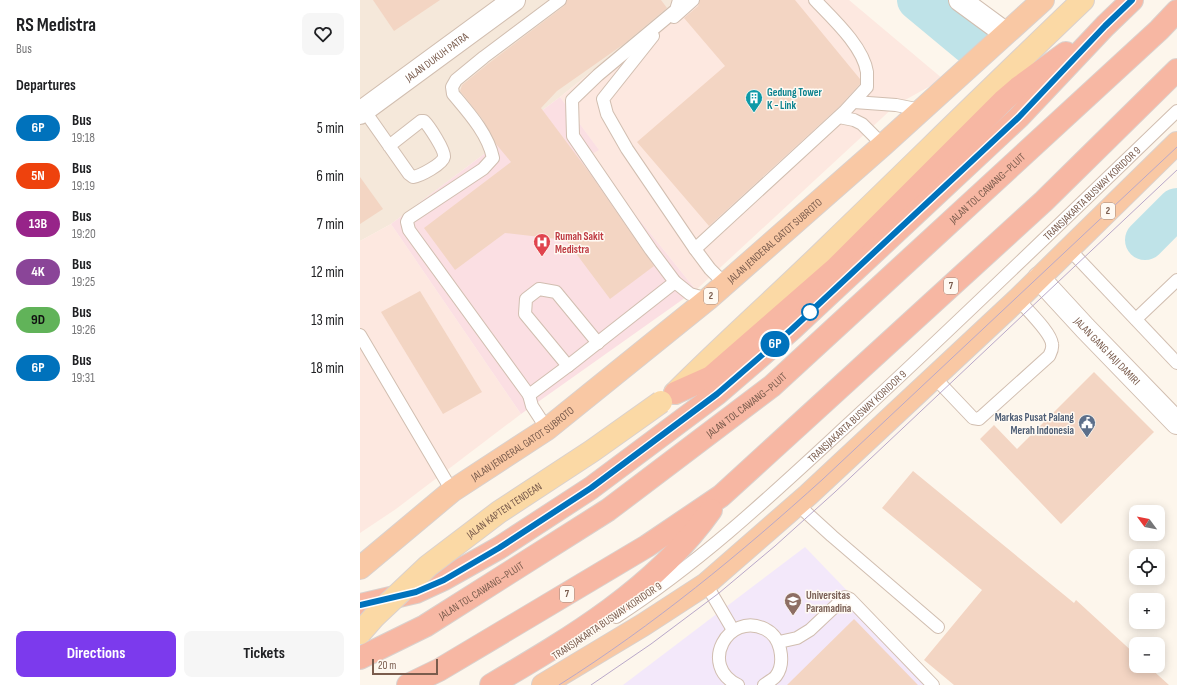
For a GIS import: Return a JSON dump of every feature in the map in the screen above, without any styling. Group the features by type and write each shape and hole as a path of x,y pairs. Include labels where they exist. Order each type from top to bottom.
{"highway":[{"name":"JALAN JENDERAL GATOT SUBROTO","path":"360,568 452,491 547,429 708,299 883,145 1005,33 1044,0"},
{"path":"360,605 416,592 444,580 499,548 591,488 717,394 791,330 1019,117 1105,26 1132,0"},
{"name":"JALAN TOL CAWANG–PLUIT","path":"360,658 425,626 608,510 772,386 1153,35 1177,11"},
{"path":"668,398 711,377 717,372 836,268 1018,88 1105,26"},
{"name":"7","path":"408,685 439,670 648,546 721,496 1044,201 1177,70"},
{"name":"2","path":"543,685 643,625 706,584 797,504 1018,299 1177,143"},
{"path":"491,685 551,650 628,596 666,563 682,546 698,528 721,496"}],"main road":[{"path":"668,398 827,248 964,113 1083,0"},
{"name":"JALAN KAPTEN TENDEAN","path":"360,633 374,617 428,566 499,512 592,451 668,398"}],"street":[{"name":"JALAN DUKUH PATRA","path":"362,112 514,0"},
{"path":"960,0 1005,33"},
{"name":"JALAN GANG HAJI DAMIRI","path":"1039,278 1177,423"}],"lane":[{"path":"547,429 532,406 529,395 409,230 407,222 409,218 427,205 453,190 483,169 493,158 491,148 486,138 453,94 452,87 456,80 560,0"},
{"path":"679,0 676,10 598,75 572,100 573,136 651,250 675,282 690,294 708,299"},
{"path":"693,0 652,37 603,99 607,114 627,149 695,249 710,269 725,284"},
{"path":"695,249 839,117 866,87 867,71 858,50 848,35 815,0"},
{"path":"854,102 896,105 921,110"},
{"name":"TRANSJAKARTA BUSWAY KORIDOR 9","path":"508,685 640,601 718,542 782,486 955,325 1177,111"},
{"path":"362,112 409,174 413,177 419,176 442,161 444,157 443,150 424,121 421,121 388,146"},
{"path":"839,117 862,124 883,145"},
{"path":"1069,249 1177,363"},
{"path":"1136,319 1177,280"},
{"path":"529,395 675,282"},
{"path":"568,366 525,314 526,299 539,289 556,292 598,343"},
{"path":"934,377 973,418 979,420 1049,356 1052,350 1052,343 1049,335 1018,299"},
{"path":"360,335 452,491"},
{"path":"797,504 938,627"},
{"path":"706,584 733,630"},
{"path":"779,642 797,638 810,630 845,597 847,597 933,685"},
{"path":"730,684 721,669 718,655 723,641 733,630 745,625 758,626 771,632 779,642 782,659 776,676 764,685"}],"shaded area":[{"path":"360,0 680,0 560,97 391,224 360,241"},
{"path":"680,0 849,0 943,79 896,105 696,290 588,156 598,149 560,97"},
{"name":"Rumah Sakit Medistra","path":"560,97 599,150 588,156 696,290 521,414 391,224"},
{"path":"391,224 521,414 396,509 360,533 360,241"},
{"name":"Universitas Paramadina","path":"805,547 938,685 623,685"}],"building":[{"path":"373,0 440,0 394,31"},
{"path":"567,0 661,0 667,8 624,44 557,91 541,108 589,172 654,266 610,299 566,240 505,233 455,270 424,228 511,162 496,144 483,120 460,91 462,85 564,6"},
{"name":"Gedung Tower K - Link","path":"700,0 795,0 860,79 860,84 839,107 709,226 637,142 725,66 684,18 698,6"},
{"path":"360,177 383,209 360,224"},
{"path":"420,291 482,392 443,414 381,312"},
{"name":"Markas Pusat Palang Merah Indonesia","path":"1094,372 1154,432 1061,524 980,439 994,425 1017,449"},
{"path":"913,471 1074,603 1076,600 1129,649 1129,673 1156,673 1169,685 954,685 924,660 982,590 882,508"},
{"path":"854,619 918,685 787,685"}],"waterway":[{"path":"917,0 970,44"},
{"path":"1145,240 1177,208"}],"tram line":[{"path":"559,685 629,638 696,588 792,507 1177,147"},
{"path":"591,685 651,644 719,593 775,546 835,492 1177,170"}],"bus line":[{"name":"6P","path":"360,605 416,592 444,580 499,548 591,488 717,394 791,330 1019,117 1105,26 1132,0"}],"place":[{"name":"Gedung Tower K - Link","path":"754,113"},
{"name":"Rumah Sakit Medistra","path":"542,257"},
{"name":"Markas Pusat Palang Merah Indonesia","path":"1087,438"},
{"name":"Universitas Paramadina","path":"793,616"}]}
